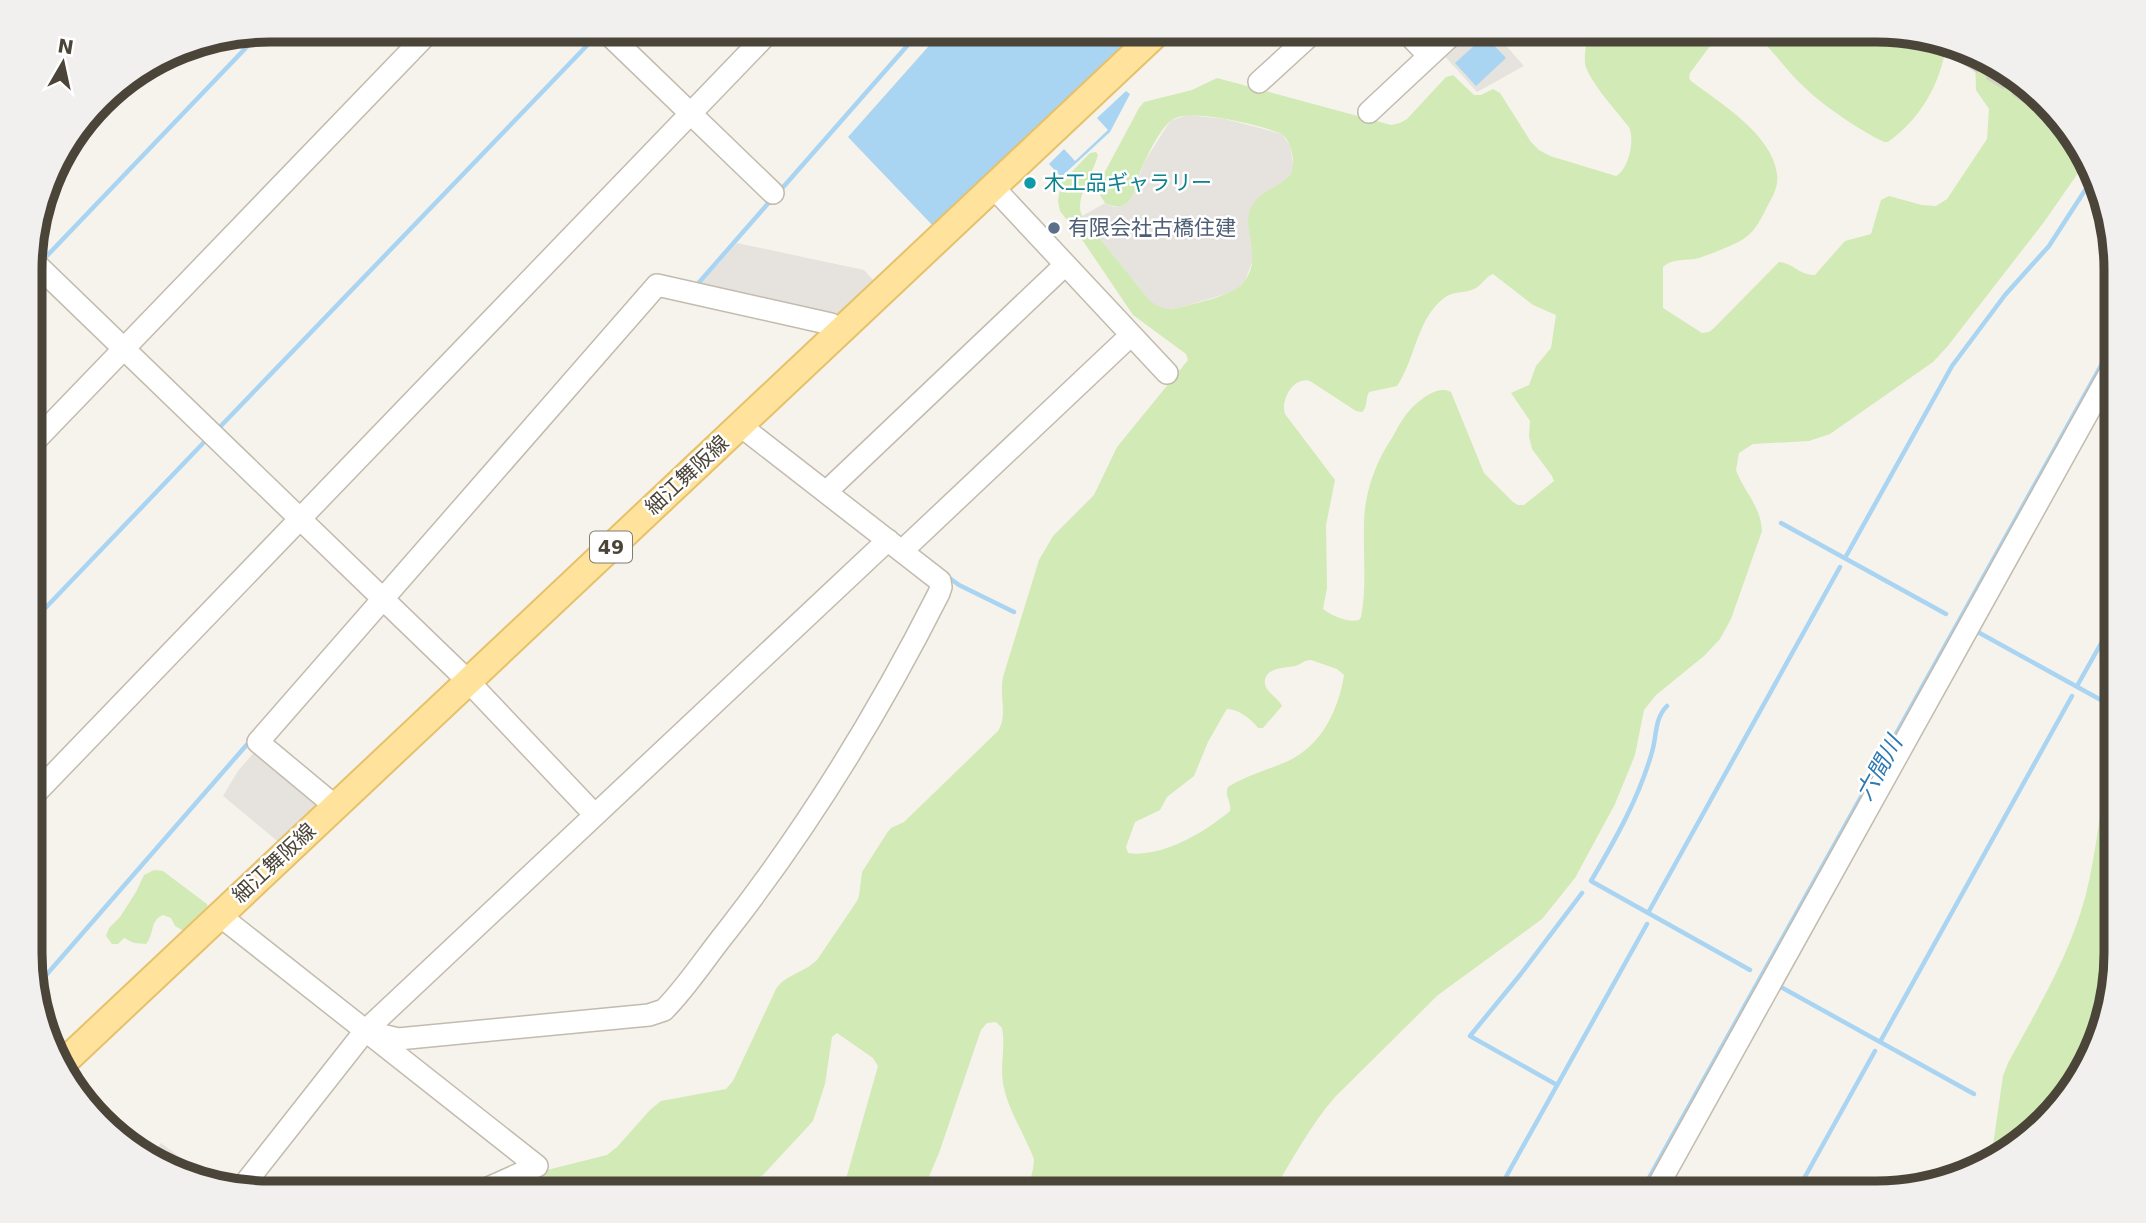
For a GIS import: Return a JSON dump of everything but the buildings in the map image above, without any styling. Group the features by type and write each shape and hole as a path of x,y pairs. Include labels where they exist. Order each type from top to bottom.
{"main road":[{"name":"細江舞阪線","path":"68,1058 1147,42"}],"street":[{"path":"42,434 419,42"},
{"path":"617,42 774,193"},
{"path":"42,787 759,42"},
{"path":"1259,82 1303,42"},
{"path":"1416,42 1429,56"},
{"path":"1368,112 1444,42"},
{"path":"993,187 1167,373"},
{"path":"825,492 1065,265"},
{"path":"42,270 468,681 596,815"},
{"path":"335,806 258,742 657,285 831,324 839,332"},
{"path":"248,1180 365,1031 596,815 1131,335"},
{"path":"1661,1181 2104,384"},
{"path":"365,1031 398,1039 649,1015 664,1010 760,888 833,782 915,641 941,587 940,581 741,424"},
{"path":"219,915 537,1166 504,1181"}],"shaded area":[{"path":"1452,42 1503,42 1524,66 1477,92 1441,52"},
{"path":"1188,115 1225,119 1282,134 1290,146 1294,168 1249,228 1253,259 1245,281 1229,293 1175,309 1166,309 1157,307 1150,301 1082,216 1105,203 1114,207 1125,204 1131,197 1145,161 1167,126 1172,120"},
{"path":"737,243 864,270 874,281 834,319 697,288"},
{"path":"257,749 321,802 281,844 223,796 238,771"},
{"path":"161,1143 194,1167 183,1164 156,1150"}],"green space":[{"path":"1587,42 1713,42 1689,78 1743,121 1766,146 1773,159 1777,174 1776,186 1762,218 1751,233 1741,241 1712,253 1671,262 1663,267 1663,308 1702,333 1714,328 1779,262 1805,274 1815,275 1845,241 1871,234 1881,200 1889,196 1936,206 1947,199 1987,139 1989,109 1976,90 1975,65 2015,89 2037,109 2057,131 2081,169 2044,222 1933,362 1830,434 1809,441 1753,444 1739,453 1736,470 1759,514 1762,531 1731,619 1720,639 1704,656 1656,695 1644,710 1635,755 1615,804 1575,878 1542,919 1438,995 1335,1097 1309,1131 1279,1181 1030,1181 1034,1159 1006,1097 1002,1073 1002,1028 996,1022 987,1023 981,1030 927,1181 845,1181 878,1066 873,1058 837,1033 832,1037 825,1084 813,1121 763,1175 752,1181 518,1181 539,1172 607,1155 661,1101 726,1089 733,1081 776,989 785,980 817,960 857,901 862,872 887,833 904,822 998,731 1003,712 1003,677 1039,560 1053,536 1094,495 1117,447 1188,360 1186,354 1133,315 1060,211 1058,201 1061,183 1090,153 1096,152 1096,162 1080,202 1082,216 1150,301 1162,308 1171,309 1202,302 1231,292 1244,282 1250,272 1252,251 1249,212 1259,197 1287,178 1293,164 1291,150 1282,134 1273,131 1226,119 1181,117 1167,124 1157,137 1131,198 1120,206 1110,205 1105,203 1100,195 1100,181 1144,102 1192,90 1217,78 1391,125 1407,119 1446,77 1453,75 1474,95 1481,95 1493,89 1500,93 1539,150 1550,156 1616,176 1627,161 1631,133 1587,70","holes":["1493,274 1533,305 1556,315 1551,348 1536,366 1529,385 1511,393 1530,421 1532,449 1554,481 1524,505 1513,502 1484,473 1451,392 1442,390 1429,394 1403,419 1380,458 1372,479 1365,513 1361,617 1355,621 1345,620 1323,609 1327,588 1326,525 1335,480 1285,414 1286,396 1290,390 1299,382 1310,381 1356,411 1362,412 1369,392 1397,386 1422,328 1444,298 1476,288","1311,660 1337,669 1344,675 1334,711 1322,733 1305,751 1228,787 1230,811 1196,835 1155,852 1128,853 1126,847 1135,822 1160,810 1167,797 1194,776 1208,742 1227,709 1240,713 1258,728 1263,728 1282,706 1265,684 1265,678 1271,671"]},
{"path":"1763,42 1876,42 1906,44 1945,53 1933,88 1919,112 1888,142 1852,124 1810,93"},
{"path":"2104,793 2104,968 2100,998 2092,1026 2081,1054 2057,1092 2015,1134 1992,1149 2003,1076 2062,960 2079,917 2094,855"},
{"path":"154,870 163,871 207,904 208,911 184,931 175,926 171,918 163,915 154,924 146,944 134,943 124,938 118,944 112,944 106,936 109,928 120,917 144,875"}],"water":[{"path":"932,42 1135,42 936,229 848,137"},
{"path":"1478,42 1491,42 1506,58 1476,86 1455,63"},
{"path":"1126,91 1130,94 1110,132 1061,177 1049,164 1064,149 1075,161 1108,130 1097,118"},
{"name":"六間川","path":"2104,356 2104,373 1655,1181 1645,1181"}],"waterway":[{"path":"217,430 590,42"},
{"path":"778,193 910,42"},
{"path":"43,260 251,43"},
{"path":"1845,558 1952,366 2005,295 2049,246 2088,186"},
{"path":"695,287 772,199"},
{"path":"42,612 208,438"},
{"path":"1781,523 1946,614"},
{"path":"1648,913 1840,567"},
{"path":"944,574 959,585 1014,612"},
{"path":"1976,631 2104,702"},
{"path":"2077,686 2104,638"},
{"path":"1880,1042 2072,696"},
{"path":"1667,706 1658,722 1647,769 1633,802 1591,881 1750,970"},
{"path":"44,978 250,741"},
{"path":"1557,1085 1470,1036 1582,893"},
{"path":"1504,1181 1647,924"},
{"path":"1779,986 1974,1094"},
{"path":"1803,1181 1875,1051"}],"place":[{"name":"木工品ギャラリー","path":"1030,183"},
{"name":"有限会社古橋住建","path":"1054,228"}]}
